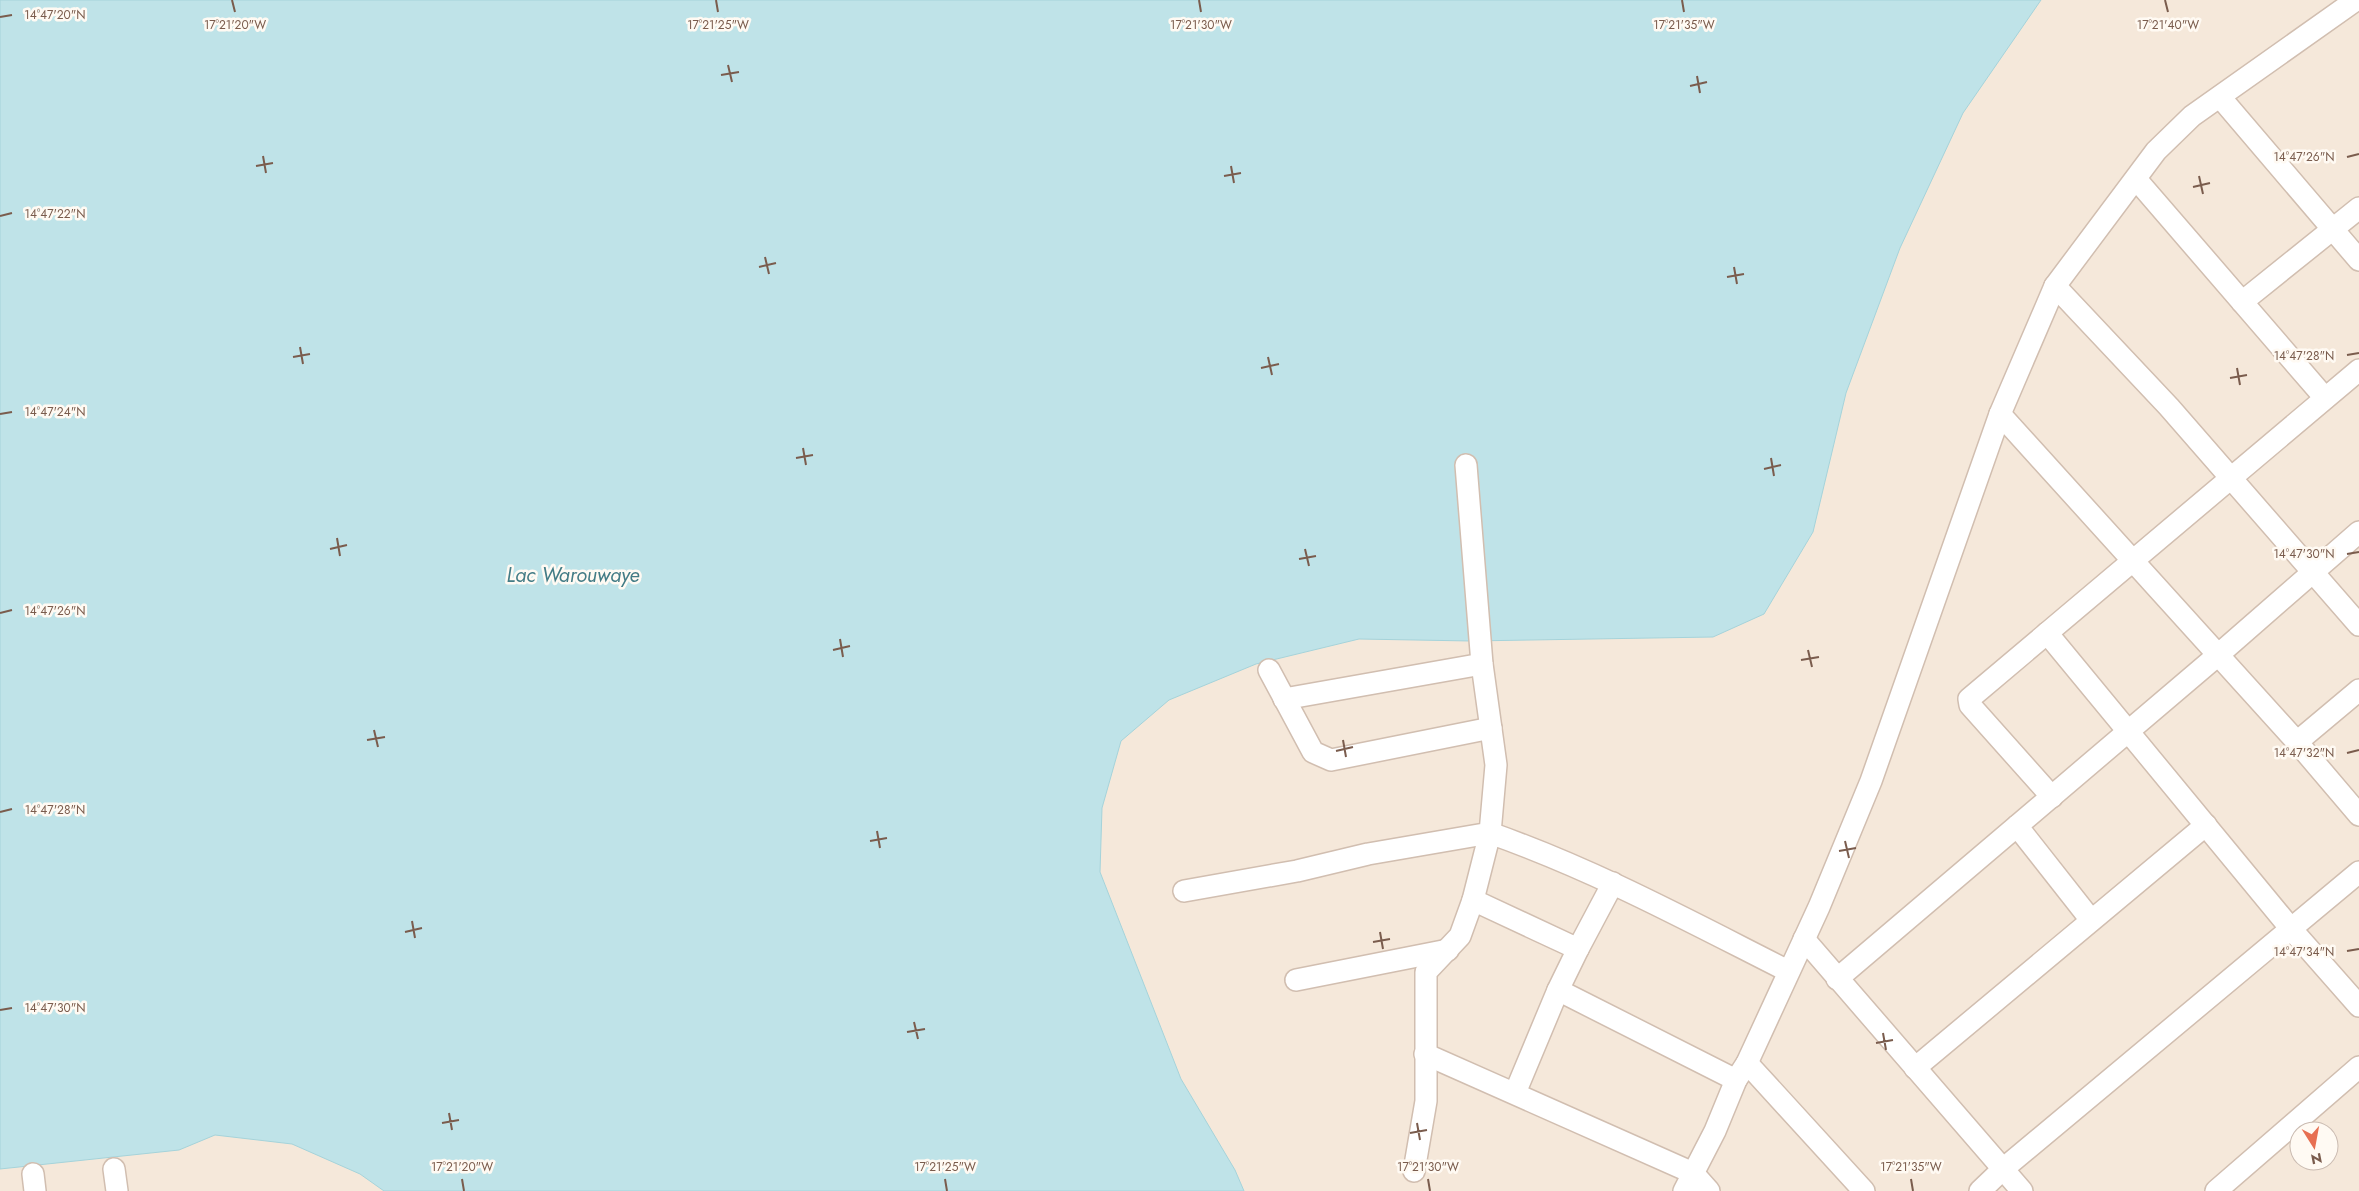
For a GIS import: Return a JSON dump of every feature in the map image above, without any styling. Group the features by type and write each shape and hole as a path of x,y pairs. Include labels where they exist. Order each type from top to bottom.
{"street":[{"path":"1688,1182 1715,1131 1804,939 1871,781 2000,414 2055,286 2156,152 2192,116 2356,0"},
{"path":"2220,97 2359,260"},
{"path":"2136,178 2325,398"},
{"path":"2242,302 2359,208"},
{"path":"2055,286 2169,407 2359,625"},
{"path":"2052,797 1970,705 1969,699 2359,370"},
{"path":"2000,414 2297,742 2359,815"},
{"path":"1414,1171 1426,1101 1426,972 1460,936 1474,900 1490,833 1496,765 1482,664 1466,466"},
{"path":"1838,979 2218,655 2359,532"},
{"path":"2047,633 2292,930 2359,1006"},
{"path":"1284,699 1482,664"},
{"path":"1269,670 1312,752 1331,760 1490,728"},
{"path":"2297,742 2359,690"},
{"path":"1915,1068 2206,825"},
{"path":"2018,826 2091,920"},
{"path":"1184,891 1297,871 1368,854 1490,833 1545,853 1655,902 1788,971"},
{"path":"1980,1191 2003,1169 2292,930 2359,872"},
{"path":"1514,1094 1558,990 1613,883"},
{"path":"1474,900 1578,949"},
{"path":"1804,939 2022,1191"},
{"path":"1296,980 1448,950"},
{"path":"1558,990 1741,1072 1864,1191"},
{"path":"1426,1054 1514,1094 1709,1191"},
{"path":"2216,1191 2359,1067"},
{"path":"114,1169 117,1191"}],"shaded area":[{"name":"Lac Warouwaye","path":"0,0 2359,0 2359,1191 0,1191"}],"water":[{"name":"Lac Warouwaye","path":"0,0 2041,0 1963,113 1900,248 1846,393 1813,532 1764,614 1713,637 1471,641 1359,639 1256,664 1169,700 1121,741 1102,808 1100,872 1181,1079 1235,1170 1244,1191 384,1191 360,1174 292,1144 215,1135 179,1150 0,1169"}]}
